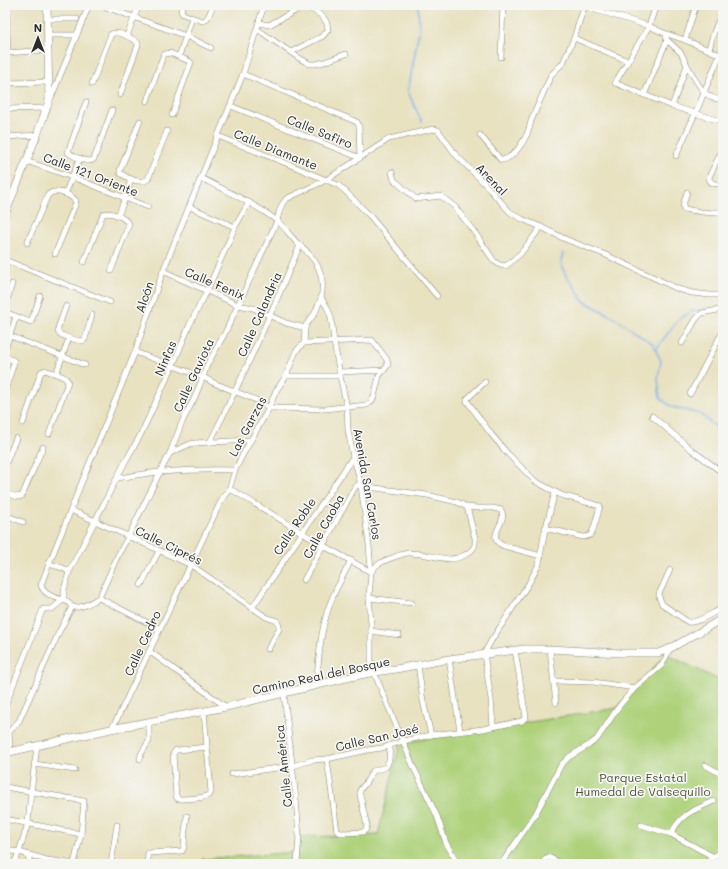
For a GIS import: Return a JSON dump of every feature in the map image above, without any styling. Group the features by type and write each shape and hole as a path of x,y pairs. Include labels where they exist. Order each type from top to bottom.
{"street":[{"path":"6,5 7,53 48,50"},
{"path":"47,5 49,82 48,104"},
{"path":"5,214 89,5"},
{"path":"100,5 186,36 211,48"},
{"path":"127,36 138,5"},
{"path":"183,5 182,13 202,21 208,19 213,5"},
{"name":"Alcón","path":"63,600 45,592 41,585 135,352 163,272 231,106 243,74 264,5"},
{"path":"501,57 503,5"},
{"path":"579,5 649,26 722,55 676,156"},
{"path":"656,5 649,26 615,83 672,106 723,122"},
{"path":"685,40 696,5"},
{"path":"258,26 269,25 306,6 320,14 325,20 328,30 323,36 290,52"},
{"path":"480,135 501,160 505,160 510,157 526,138 530,129 531,121 551,75 562,63 574,38 584,7"},
{"path":"709,49 723,10"},
{"path":"179,56 192,18"},
{"path":"48,19 77,19"},
{"path":"258,26 290,52 310,64 316,64 346,54"},
{"path":"92,84 111,34 116,32 127,36 136,40 138,46 120,95"},
{"path":"664,33 667,40 681,53 704,92 716,99 722,100"},
{"path":"48,35 77,35"},
{"path":"574,38 628,61"},
{"path":"644,95 667,40"},
{"path":"147,101 165,54 167,53 179,56 189,61 191,63 172,114"},
{"path":"672,106 687,65"},
{"path":"243,74 358,122 360,158"},
{"path":"5,83 49,82"},
{"path":"86,102 68,152 88,161 92,161 94,159 112,110"},
{"path":"5,109 48,104"},
{"name":"Calle Safiro","path":"231,106 360,158"},
{"path":"140,121 120,170 122,175 131,179 142,182 148,179 167,131"},
{"name":"Arenal","path":"277,221 281,206 286,199 326,180 389,140 433,128 438,130 456,155 510,212 522,219 565,239 606,255 678,289 698,294 723,295"},
{"path":"5,137 37,135"},
{"name":"Calle Diamante","path":"218,136 338,185 370,216 437,296"},
{"path":"723,148 709,179 712,183 723,184"},
{"path":"65,194 80,158"},
{"name":"Calle 121 Oriente","path":"26,161 72,177 148,207"},
{"path":"392,172 394,180 416,199 441,196 455,207 494,261 500,265 506,266 521,253 541,227"},
{"name":"Avenida San Carlos","path":"201,178 249,202 277,221 308,252 318,266 323,284 321,298 330,312 334,342 347,407 348,430 353,457 361,485 371,572 369,598 372,668 375,672 414,768 437,816 446,843 458,864"},
{"path":"118,216 131,179"},
{"path":"27,243 48,194 56,191 65,194 76,201 55,254"},
{"path":"687,192 683,206 684,209 708,213 723,212"},
{"name":"Ninfas","path":"63,600 69,572 125,462 140,436 235,227 249,202"},
{"path":"190,207 235,227"},
{"path":"84,262 103,214 108,213 118,216 127,221 129,224 112,271"},
{"name":"Calle Gaviota","path":"99,598 118,555 170,453 207,365 225,333 277,221"},
{"name":"Calle Calandria","path":"210,442 236,391 300,245"},
{"path":"5,260 110,302"},
{"name":"Calle Fenix","path":"163,272 238,305 253,308 286,323 305,328"},
{"path":"5,306 12,284"},
{"path":"5,312 31,322 40,296"},
{"path":"135,352 203,377 261,402 269,408 326,409 367,404 372,401 380,376 388,365 387,360 372,340 304,343 306,325 315,313 321,298"},
{"path":"66,306 58,331 59,333 70,338 79,341 83,341 85,339 92,315"},
{"path":"682,343 699,316 706,312 723,309"},
{"path":"5,349 7,335 16,317"},
{"path":"690,394 723,331"},
{"path":"7,335 85,365"},
{"path":"56,374 70,338"},
{"name":"Las Garzas","path":"191,565 222,499 229,490 235,470 250,440 269,408 276,391 286,376 296,351 304,343"},
{"path":"5,356 14,361 5,390"},
{"path":"23,423 41,372 45,370 66,378 68,382 49,434"},
{"path":"286,376 340,374 384,370"},
{"path":"485,382 467,399 467,401 491,434 508,454 531,478 554,492 572,499 600,506 592,532 587,537 546,528"},
{"path":"652,416 723,474"},
{"path":"5,465 16,438"},
{"path":"174,443 190,444 201,442 250,440"},
{"path":"170,453 190,444"},
{"path":"5,501 6,494 18,497 22,496 43,447"},
{"name":"Calle Roble","path":"252,608 353,457"},
{"path":"118,478 160,472 202,469 235,470"},
{"path":"361,485 427,495 457,502 467,507 493,508 501,510 503,517 495,536 497,541 509,548 541,556"},
{"name":"Calle Caoba","path":"304,580 355,487 361,485"},
{"path":"229,490 234,491 324,546 371,572 379,564 407,554 431,555 451,559 465,555 471,551 476,543 467,507"},
{"path":"493,726 491,699 484,654 529,583 539,564 554,492"},
{"name":"Calle Ciprés","path":"71,510 159,551 179,558 252,608 266,617 277,621 280,626 268,649"},
{"path":"5,515 23,522"},
{"path":"140,585 159,551"},
{"path":"316,686 326,618 332,598 351,560"},
{"path":"49,564 63,568 69,572"},
{"name":"Calle Cedro","path":"111,730 191,565"},
{"path":"670,570 659,594 662,604 688,622 692,623 723,608"},
{"path":"5,706 43,609 52,609 63,600 75,608 83,606 99,598 160,629"},
{"path":"369,598 412,603"},
{"path":"8,752 7,731 19,721 59,632 72,607"},
{"name":"Camino Real del Bosque","path":"8,752 204,712 375,672 449,659 533,649 643,654 658,653 669,649 723,618"},
{"path":"371,631 399,635"},
{"path":"505,863 535,815 566,759 597,739 617,709 635,688 662,665 669,649"},
{"name":"Calle San José","path":"232,774 292,766 312,760 327,759 382,748 403,741 431,735 483,729 520,722 525,718 515,650"},
{"path":"550,650 556,702"},
{"path":"149,651 226,707"},
{"path":"449,659 460,731"},
{"path":"418,665 423,701 431,735"},
{"path":"554,681 594,682 635,688"},
{"name":"Calle América","path":"284,694 299,836 297,864"},
{"path":"204,712 207,747 210,794 207,797 202,798 178,799 175,786 173,754 176,750 207,747"},
{"path":"140,759 141,754 149,741 149,722"},
{"path":"14,864 28,823 37,746"},
{"path":"327,759 336,828 338,832 341,833 363,832 366,829 366,826 360,790 373,771 386,767 389,760 390,746"},
{"path":"34,764 75,770"},
{"path":"705,765 723,775"},
{"path":"5,787 84,801 81,834 74,864 47,862 19,852 5,850"},
{"path":"672,834 676,825 684,816 714,800"},
{"path":"147,864 148,853 181,851 183,849 187,816"},
{"path":"5,819 81,834"},
{"path":"110,864 117,825"},
{"path":"641,825 672,834 714,857"},
{"path":"704,864 723,850"},
{"path":"27,855 30,864"},
{"path":"542,864 544,859 548,857 563,864"},
{"path":"685,864 690,864"}],"green space":[{"name":"Parque Estatal Humedal de Valsequillo","path":"666,654 723,682 723,864 201,864 202,859 297,852 298,837 378,835 400,743 617,708"}],"waterway":[{"path":"418,5 419,30 408,92 422,122"},
{"path":"563,253 561,262 565,274 577,290 582,300 613,317 653,344 661,361 658,379 660,398 672,407 700,414 723,433"},
{"path":"656,349 678,320 692,311 709,309"}]}
